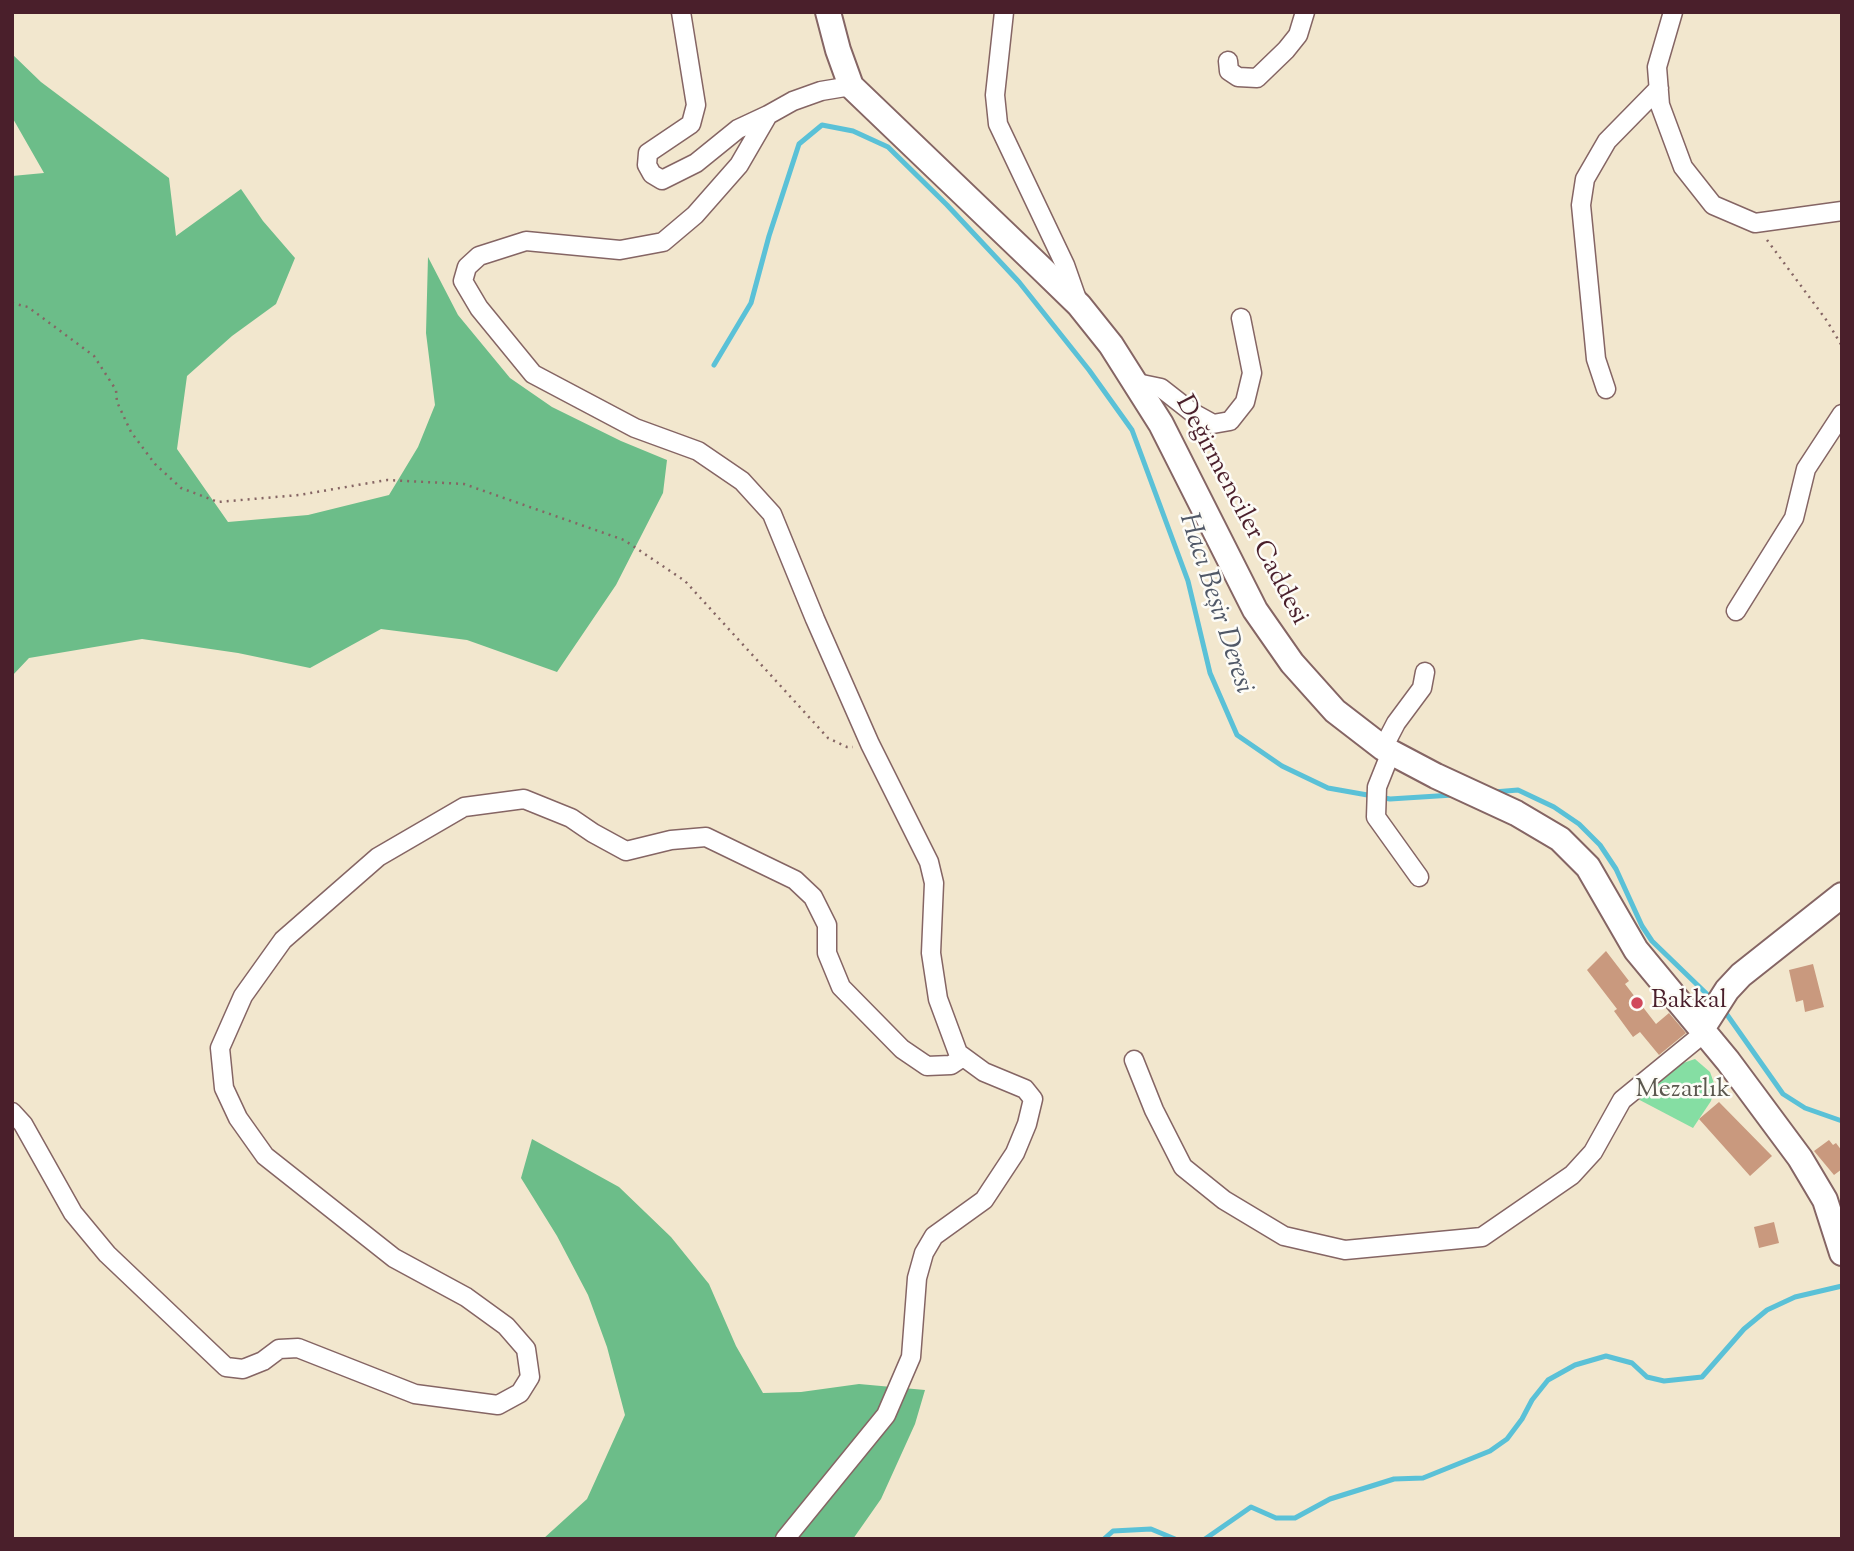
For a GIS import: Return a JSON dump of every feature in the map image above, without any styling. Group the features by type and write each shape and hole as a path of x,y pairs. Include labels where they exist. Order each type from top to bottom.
{"main road":[{"name":"Değirmenciler Caddesi","path":"828,12 851,86 1079,305 1111,345 1161,424 1255,610 1292,663 1335,711 1387,750 1516,813 1560,839 1588,867 1636,950 1705,1026 1800,1158 1825,1200 1842,1253"},
{"path":"1705,1026 1727,990 1748,968 1842,895"}],"street":[{"path":"681,12 696,105 691,124 648,153 646,164 652,174 662,180 696,163 738,129 793,101 821,91 851,86"},
{"path":"1004,12 995,95 998,124 1065,265 1079,305"},
{"path":"1228,61 1230,71 1238,77 1257,78 1298,35 1305,12"},
{"path":"1673,12 1657,67 1660,105 1683,167 1713,205 1755,223 1842,211"},
{"path":"1606,389 1596,359 1581,205 1585,179 1607,141 1659,88"},
{"path":"768,115 740,165 695,215 663,242 620,250 526,241 479,256 467,267 463,282 479,308 533,374 635,428 698,451 742,481 772,514 870,744 929,862 934,883 931,953 938,999 958,1054 984,1072 1025,1089 1034,1099 1015,1153 984,1200 934,1236 924,1253 917,1278 911,1357 886,1415 785,1539"},
{"path":"1137,383 1161,388 1213,425 1230,421 1245,402 1252,373 1241,318"},
{"path":"1737,611 1794,518 1806,469 1842,414"},
{"path":"1419,877 1376,817 1377,787 1396,723 1422,688 1425,672"},
{"path":"12,1112 23,1124 73,1213 107,1254 226,1367 243,1369 262,1361 279,1349 298,1348 415,1394 498,1405 520,1393 530,1377 526,1349 506,1326 466,1297 394,1258 265,1156 238,1118 224,1088 220,1048 243,996 283,940 378,857 464,807 524,799 571,818 626,851 671,840 706,837 795,880 813,897 827,925 827,953 841,987 902,1049 928,1066 951,1065 963,1057"},
{"path":"1134,1060 1154,1110 1183,1167 1224,1200 1284,1236 1345,1250 1482,1237 1572,1175 1593,1152 1622,1100 1705,1026"}],"path":[{"path":"1755,223 1828,321 1842,346"},
{"path":"12,303 28,307 94,356 116,390 117,402 131,432 155,464 181,488 218,502 299,495 387,480 464,484 624,540 685,581 828,738 847,747 870,744"}],"green space":[{"path":"12,54 41,82 169,178 176,236 241,189 263,221 295,258 276,304 232,336 187,376 177,449 228,522 308,515 389,495 418,447 435,405 426,333 428,257 458,315 510,378 552,407 667,460 663,493 616,585 557,672 467,640 381,629 310,668 238,653 142,639 29,658 12,676 12,176 44,173 12,117"},
{"name":"Mezarlık","path":"1695,1059 1710,1072 1715,1086 1711,1101 1693,1128 1632,1096 1665,1069"},
{"path":"532,1139 619,1187 671,1237 709,1284 736,1346 763,1393 801,1392 859,1384 925,1390 915,1424 881,1499 853,1539 543,1539 587,1499 625,1415 607,1347 588,1295 557,1236 521,1178"}],"building":[{"path":"1606,951 1629,981 1625,984 1656,1024 1669,1013 1686,1033 1659,1055 1640,1032 1633,1037 1614,1011 1617,1009 1587,970"},
{"path":"1813,964 1824,1007 1805,1012 1803,1000 1796,1002 1789,970"},
{"path":"1719,1102 1772,1156 1750,1176 1699,1119"},
{"path":"1829,1140 1833,1145 1836,1143 1842,1151 1842,1169 1834,1175 1814,1151"},
{"path":"1774,1222 1779,1243 1759,1248 1754,1227"}],"waterway":[{"name":"Hacı Beşir Deresi","path":"714,365 751,303 769,236 799,144 822,125 853,131 888,147 1019,282 1089,370 1132,430 1188,581 1210,673 1237,735 1282,766 1328,788 1390,799 1453,795"},
{"name":"Hacı Beşir Deresi","path":"1494,792 1518,790 1554,807 1579,824 1600,845 1616,869 1642,926 1652,941 1713,1000"},
{"name":"Hacı Beşir Deresi","path":"1723,1009 1783,1094 1805,1108 1842,1121"},
{"path":"1205,1539 1251,1507 1276,1518 1295,1518 1330,1499 1394,1479 1423,1478 1490,1451 1507,1439 1548,1380 1575,1365 1606,1356 1632,1363 1647,1377 1664,1381 1702,1377 1744,1329 1767,1310 1795,1297 1842,1286"},
{"path":"1104,1539 1113,1531 1151,1529 1175,1539"}],"place":[{"name":"Bakkal","path":"1637,1003"}]}
